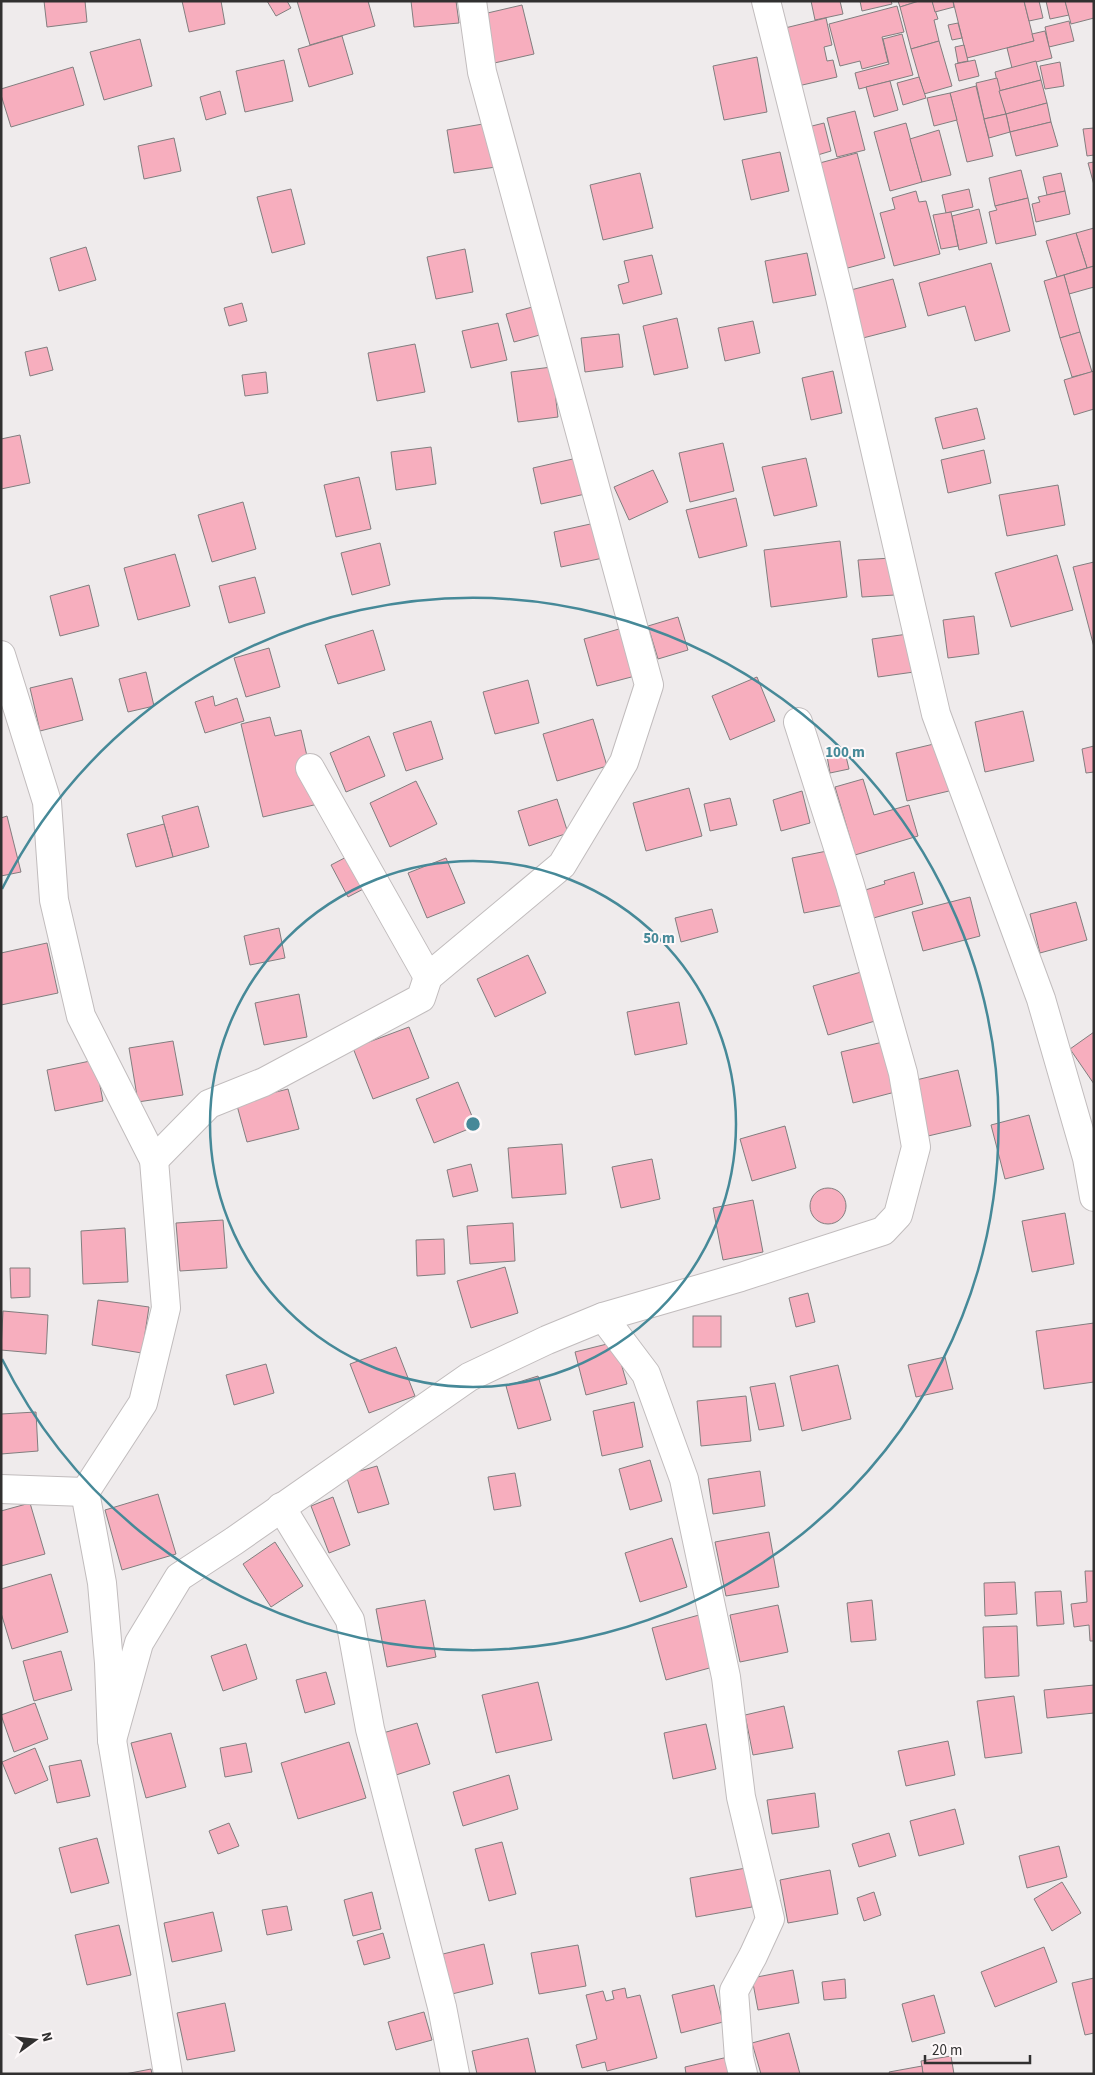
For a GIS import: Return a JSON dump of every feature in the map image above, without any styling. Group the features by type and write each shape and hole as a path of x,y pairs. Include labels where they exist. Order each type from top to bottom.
{"street":[{"path":"154,1160 209,1104 264,1082 421,998 428,977 562,865 624,762 649,685 482,72 472,1"},
{"path":"766,1 840,297 936,714 1041,999 1087,1158 1094,1197"},
{"path":"1,655 47,802 54,900 81,1016 154,1160 166,1308 142,1403 85,1492 102,1583 109,1663 112,1740 168,2074"},
{"path":"112,1740 139,1643 179,1577 234,1541 469,1377 547,1340 603,1317 741,1277 883,1231 898,1215 916,1146 903,1073 850,885 798,722"},
{"path":"310,768 428,977"},
{"path":"603,1317 646,1374 684,1479 726,1677 741,1797 770,1919 734,1991 739,2058 743,2074"},
{"path":"1,1489 85,1492"},
{"path":"281,1507 350,1620 370,1729 442,2007 455,2074"}],"building":[{"path":"44,1 85,1 87,22 47,27"},
{"path":"182,1 221,1 225,24 189,32"},
{"path":"267,1 287,1 291,8 276,16"},
{"path":"297,1 368,1 375,26 310,45"},
{"path":"411,1 456,1 459,23 414,27"},
{"path":"811,1 840,1 843,14 815,20"},
{"path":"860,1 891,1 892,4 862,11"},
{"path":"898,1 919,1 900,7"},
{"path":"919,1 932,1 938,19 934,20 939,41 911,49 900,7"},
{"path":"932,1 953,1 954,7 935,12"},
{"path":"953,1 1024,1 1034,41 967,58"},
{"path":"1024,1 1039,1 1043,18 1029,21"},
{"path":"1046,1 1065,1 1069,15 1050,19"},
{"path":"1065,1 1094,1 1094,18 1071,24"},
{"path":"522,5 534,54 490,64 479,15"},
{"path":"897,6 904,32 882,37 888,62 862,69 860,61 840,66 829,24"},
{"path":"826,18 832,45 824,47 827,61 833,60 837,77 798,86 785,28"},
{"path":"1069,21 1074,41 1049,47 1045,27"},
{"path":"958,23 962,38 952,40 948,25"},
{"path":"1045,31 1052,58 1012,68 1007,48 1034,41 1032,34"},
{"path":"902,34 913,75 859,89 855,73 889,64 883,39"},
{"path":"342,36 353,74 309,87 298,49"},
{"path":"140,39 152,86 104,100 90,52"},
{"path":"939,41 952,86 924,94 911,49"},
{"path":"964,45 968,61 958,63 955,47"},
{"path":"757,57 767,112 724,120 713,66"},
{"path":"284,60 293,101 245,112 236,71"},
{"path":"975,60 979,76 959,81 955,64"},
{"path":"1036,61 1041,80 999,91 995,72"},
{"path":"1060,62 1064,86 1045,89 1040,66"},
{"path":"73,67 84,105 11,127 1,95 1,89"},
{"path":"919,77 926,98 903,105 897,83"},
{"path":"997,78 1006,114 984,119 976,83"},
{"path":"1041,80 1047,103 1006,114 999,91"},
{"path":"890,81 898,110 874,117 866,87"},
{"path":"976,86 993,156 967,162 950,93"},
{"path":"220,91 226,114 206,120 200,97"},
{"path":"950,93 957,120 934,126 927,98"},
{"path":"1047,103 1051,122 1010,132 1006,114"},
{"path":"855,111 865,150 837,157 827,118"},
{"path":"1006,114 1010,132 989,138 984,119"},
{"path":"1051,122 1058,146 1016,156 1010,132"},
{"path":"489,123 496,167 454,173 447,130"},
{"path":"824,123 831,151 811,157 804,128"},
{"path":"906,123 922,182 890,191 874,132"},
{"path":"1094,128 1094,155 1087,156 1083,129"},
{"path":"939,130 951,175 922,182 910,139"},
{"path":"174,138 181,171 144,179 138,146"},
{"path":"780,152 789,191 751,200 742,160"},
{"path":"857,153 885,258 844,269 816,164"},
{"path":"1094,162 1094,185 1088,163"},
{"path":"1021,170 1028,198 995,206 989,178"},
{"path":"640,173 653,228 603,240 590,185"},
{"path":"1061,173 1065,191 1047,195 1043,177"},
{"path":"291,189 305,244 272,253 257,197"},
{"path":"969,189 973,207 946,213 942,195"},
{"path":"916,191 919,202 926,201 940,254 894,266 880,213 895,209 892,198"},
{"path":"1065,191 1070,214 1036,222 1032,204 1040,202 1038,197"},
{"path":"1028,198 1036,235 996,244 989,212 997,210 995,206"},
{"path":"979,209 987,243 959,250 952,216"},
{"path":"951,212 958,246 941,249 933,215"},
{"path":"1094,228 1094,266 1087,268 1076,233"},
{"path":"1076,233 1087,268 1057,277 1046,241"},
{"path":"86,247 96,280 59,291 50,258"},
{"path":"465,249 473,292 436,299 427,257"},
{"path":"807,253 816,295 773,303 765,261"},
{"path":"652,255 662,294 623,304 618,285 629,282 624,261"},
{"path":"991,263 1010,331 975,341 965,306 928,316 919,283"},
{"path":"1094,266 1094,287 1069,294 1064,275"},
{"path":"1064,275 1080,332 1060,338 1044,281"},
{"path":"893,279 906,327 859,339 847,291"},
{"path":"242,303 247,321 229,326 224,308"},
{"path":"540,305 547,333 514,342 506,314"},
{"path":"677,318 688,368 654,375 643,326"},
{"path":"753,321 760,353 725,361 718,328"},
{"path":"498,323 507,360 471,368 462,331"},
{"path":"1080,332 1092,372 1072,377 1060,338"},
{"path":"619,334 623,367 585,372 581,338"},
{"path":"415,344 425,392 377,401 368,353"},
{"path":"47,347 53,370 30,376 25,352"},
{"path":"552,367 558,417 518,422 511,372"},
{"path":"833,371 842,413 811,420 802,378"},
{"path":"1094,371 1094,409 1074,415 1064,380"},
{"path":"266,372 268,393 245,396 242,375"},
{"path":"977,408 985,439 943,449 935,418"},
{"path":"20,435 30,483 1,489 1,439"},
{"path":"723,443 734,491 690,502 679,453"},
{"path":"431,447 436,484 396,490 391,452"},
{"path":"984,450 991,483 948,493 941,460"},
{"path":"586,456 594,492 541,504 533,468"},
{"path":"806,458 817,506 774,516 762,467"},
{"path":"653,470 668,502 629,520 614,487"},
{"path":"359,477 371,529 336,537 324,485"},
{"path":"1058,485 1065,525 1007,536 999,495"},
{"path":"736,498 747,546 699,558 686,510"},
{"path":"243,502 256,549 212,562 198,515"},
{"path":"595,523 603,558 561,567 554,532"},
{"path":"840,541 847,597 771,607 764,550"},
{"path":"380,543 390,585 352,595 341,553"},
{"path":"175,554 190,606 138,620 124,568"},
{"path":"1057,555 1073,610 1011,627 995,573"},
{"path":"892,558 895,595 862,597 858,560"},
{"path":"1094,562 1094,647 1073,567"},
{"path":"255,577 265,613 229,623 219,586"},
{"path":"89,585 99,626 60,636 50,596"},
{"path":"974,616 979,654 948,658 943,620"},
{"path":"678,617 688,650 658,659 648,626"},
{"path":"626,627 639,675 597,686 584,639"},
{"path":"373,630 385,670 338,684 325,645"},
{"path":"908,634 914,672 878,677 872,639"},
{"path":"269,648 280,687 246,697 234,658"},
{"path":"146,672 154,706 128,712 119,679"},
{"path":"757,677 775,721 730,740 712,696"},
{"path":"72,678 83,720 40,731 30,688"},
{"path":"528,680 539,723 495,734 483,692"},
{"path":"213,696 215,706 237,698 244,721 205,733 195,702"},
{"path":"1023,711 1034,761 985,772 975,722"},
{"path":"270,717 275,736 301,730 318,804 263,817 241,724"},
{"path":"593,719 607,766 557,781 543,734"},
{"path":"431,721 443,759 406,771 393,733"},
{"path":"369,736 385,776 346,792 330,753"},
{"path":"938,743 949,791 907,801 896,753"},
{"path":"1094,746 1094,772 1086,773 1082,749"},
{"path":"845,752 849,769 830,773 827,756"},
{"path":"863,779 874,815 909,805 918,836 855,855 835,787"},
{"path":"416,781 437,824 390,847 370,803"},
{"path":"689,788 702,836 646,851 633,803"},
{"path":"802,791 810,823 781,831 773,800"},
{"path":"730,798 737,825 710,831 704,804"},
{"path":"557,799 568,833 529,846 518,811"},
{"path":"198,806 209,847 173,857 162,816"},
{"path":"7,816 21,872 1,876 1,818"},
{"path":"164,824 173,857 136,867 127,834"},
{"path":"832,850 844,905 804,913 792,858"},
{"path":"356,852 373,884 348,897 331,865"},
{"path":"446,858 465,903 427,918 408,873"},
{"path":"914,872 923,904 870,919 862,891 885,884 884,881"},
{"path":"970,897 980,936 923,951 912,912"},
{"path":"1076,902 1087,940 1040,953 1030,914"},
{"path":"712,909 718,932 681,942 675,918"},
{"path":"279,928 285,958 250,965 244,936"},
{"path":"47,943 58,993 1,1005 1,953"},
{"path":"528,955 546,993 495,1017 477,979"},
{"path":"861,972 875,1021 828,1035 813,986"},
{"path":"299,994 307,1037 264,1045 255,1003"},
{"path":"679,1002 687,1044 635,1055 627,1012"},
{"path":"409,1027 429,1078 373,1099 353,1048"},
{"path":"1094,1032 1094,1084 1070,1049"},
{"path":"173,1041 183,1095 138,1102 129,1048"},
{"path":"887,1041 899,1091 853,1103 841,1052"},
{"path":"95,1060 103,1101 55,1111 47,1070"},
{"path":"958,1070 971,1126 928,1136 916,1080"},
{"path":"458,1082 476,1126 434,1143 416,1099"},
{"path":"288,1089 299,1129 247,1142 236,1102"},
{"path":"1029,1115 1044,1169 1005,1179 991,1125"},
{"path":"785,1126 796,1168 752,1181 740,1139"},
{"path":"562,1144 566,1194 512,1198 508,1148"},
{"path":"652,1159 660,1199 621,1208 612,1167"},
{"path":"471,1164 478,1191 453,1197 447,1170"},
{"path":"828,1188 835,1189 841,1193 845,1199 845,1213 841,1219 835,1223 828,1224 821,1223 815,1219 811,1213 810,1206 811,1199 815,1193 821,1189"},
{"path":"753,1200 763,1252 723,1260 713,1208"},
{"path":"1065,1213 1074,1264 1032,1272 1022,1221"},
{"path":"223,1220 227,1268 180,1271 176,1223"},
{"path":"513,1223 515,1261 470,1264 467,1226"},
{"path":"125,1228 128,1282 83,1284 81,1231"},
{"path":"444,1239 445,1274 417,1276 416,1240"},
{"path":"505,1267 518,1313 471,1328 457,1281"},
{"path":"10,1268 30,1268 30,1297 11,1298"},
{"path":"808,1293 815,1322 796,1327 789,1298"},
{"path":"98,1300 149,1307 142,1353 92,1345"},
{"path":"3,1311 48,1315 46,1354 1,1350"},
{"path":"693,1316 721,1316 721,1347 693,1347"},
{"path":"1094,1323 1094,1382 1044,1389 1036,1331"},
{"path":"615,1342 627,1384 586,1395 575,1352"},
{"path":"396,1347 415,1396 369,1413 350,1364"},
{"path":"945,1357 953,1389 916,1397 908,1365"},
{"path":"266,1364 274,1393 234,1405 226,1375"},
{"path":"838,1365 851,1419 802,1431 790,1376"},
{"path":"538,1376 551,1420 518,1429 506,1386"},
{"path":"775,1383 784,1426 759,1430 750,1387"},
{"path":"746,1396 751,1441 701,1446 697,1401"},
{"path":"634,1402 643,1447 602,1456 593,1411"},
{"path":"36,1412 38,1451 1,1454 1,1414"},
{"path":"650,1460 662,1501 630,1510 619,1469"},
{"path":"377,1466 389,1504 358,1513 346,1475"},
{"path":"760,1471 765,1506 713,1514 708,1479"},
{"path":"515,1473 521,1506 494,1510 488,1477"},
{"path":"158,1494 176,1554 122,1570 105,1510"},
{"path":"333,1497 350,1545 329,1553 311,1506"},
{"path":"30,1503 45,1554 1,1566 1,1511"},
{"path":"769,1532 779,1587 726,1596 715,1542"},
{"path":"672,1538 687,1587 640,1602 625,1553"},
{"path":"275,1542 303,1586 271,1607 243,1564"},
{"path":"1085,1571 1094,1571 1094,1641 1090,1641 1089,1625 1074,1627 1071,1604 1087,1602"},
{"path":"51,1574 68,1632 12,1649 1,1613 1,1589"},
{"path":"1015,1582 1017,1614 985,1616 984,1583"},
{"path":"1061,1591 1064,1624 1037,1626 1035,1592"},
{"path":"425,1600 436,1657 387,1667 376,1609"},
{"path":"872,1600 876,1640 851,1642 847,1603"},
{"path":"778,1605 788,1652 740,1662 730,1615"},
{"path":"699,1615 713,1667 666,1680 652,1628"},
{"path":"1017,1626 1019,1676 985,1678 983,1627"},
{"path":"246,1644 257,1679 223,1691 211,1656"},
{"path":"61,1651 72,1690 34,1701 23,1661"},
{"path":"326,1672 335,1704 305,1713 296,1680"},
{"path":"538,1682 552,1740 496,1753 482,1695"},
{"path":"1094,1685 1094,1713 1047,1718 1044,1690"},
{"path":"1014,1696 1022,1753 985,1758 977,1701"},
{"path":"35,1703 48,1739 14,1752 1,1715"},
{"path":"784,1706 793,1748 753,1755 745,1715"},
{"path":"417,1723 430,1764 396,1775 383,1733"},
{"path":"706,1724 716,1769 673,1779 664,1733"},
{"path":"171,1733 186,1787 146,1798 131,1743"},
{"path":"948,1741 955,1775 906,1786 898,1751"},
{"path":"349,1742 366,1798 298,1819 281,1763"},
{"path":"246,1743 252,1772 225,1777 220,1748"},
{"path":"35,1748 48,1780 15,1794 2,1762"},
{"path":"81,1760 90,1796 57,1803 49,1766"},
{"path":"509,1775 518,1809 463,1826 453,1792"},
{"path":"815,1793 819,1827 772,1834 767,1800"},
{"path":"955,1809 964,1844 919,1856 910,1821"},
{"path":"229,1823 239,1846 218,1854 209,1831"},
{"path":"889,1833 896,1856 859,1867 852,1844"},
{"path":"97,1838 109,1883 71,1893 59,1848"},
{"path":"502,1842 516,1894 489,1901 475,1849"},
{"path":"1059,1846 1067,1877 1027,1888 1019,1856"},
{"path":"746,1868 752,1907 696,1917 690,1878"},
{"path":"830,1870 838,1914 788,1923 780,1880"},
{"path":"1062,1882 1081,1913 1052,1931 1034,1899"},
{"path":"372,1892 381,1929 353,1936 344,1900"},
{"path":"874,1892 881,1915 864,1921 857,1898"},
{"path":"287,1906 292,1930 267,1935 262,1910"},
{"path":"213,1912 222,1951 172,1962 164,1923"},
{"path":"119,1925 131,1975 87,1985 75,1935"},
{"path":"383,1933 390,1958 364,1965 357,1941"},
{"path":"484,1944 493,1984 452,1994 443,1954"},
{"path":"578,1945 586,1986 539,1994 531,1953"},
{"path":"1044,1947 1057,1982 995,2007 981,1972"},
{"path":"793,1970 799,2003 758,2010 752,1978"},
{"path":"1094,1978 1094,2033 1085,2035 1072,1983"},
{"path":"845,1979 846,1998 824,2000 822,1982"},
{"path":"714,1985 723,2022 681,2033 672,1995"},
{"path":"625,1988 627,1998 640,1995 657,2058 607,2071 605,2062 582,2068 576,2045 597,2039 586,1995 603,1991 606,2001 614,1999 612,1991"},
{"path":"934,1995 945,2033 912,2042 902,2004"},
{"path":"225,2003 235,2051 187,2060 177,2013"},
{"path":"424,2012 432,2040 396,2050 388,2022"},
{"path":"789,2033 800,2074 761,2074 752,2043"},
{"path":"528,2038 536,2074 477,2074 472,2051"},
{"path":"951,2056 954,2074 923,2074 921,2061"},
{"path":"728,2057 732,2074 686,2074 685,2067"},
{"path":"922,2066 923,2074 890,2074 889,2072"},
{"path":"151,2069 152,2074 125,2074"}]}
